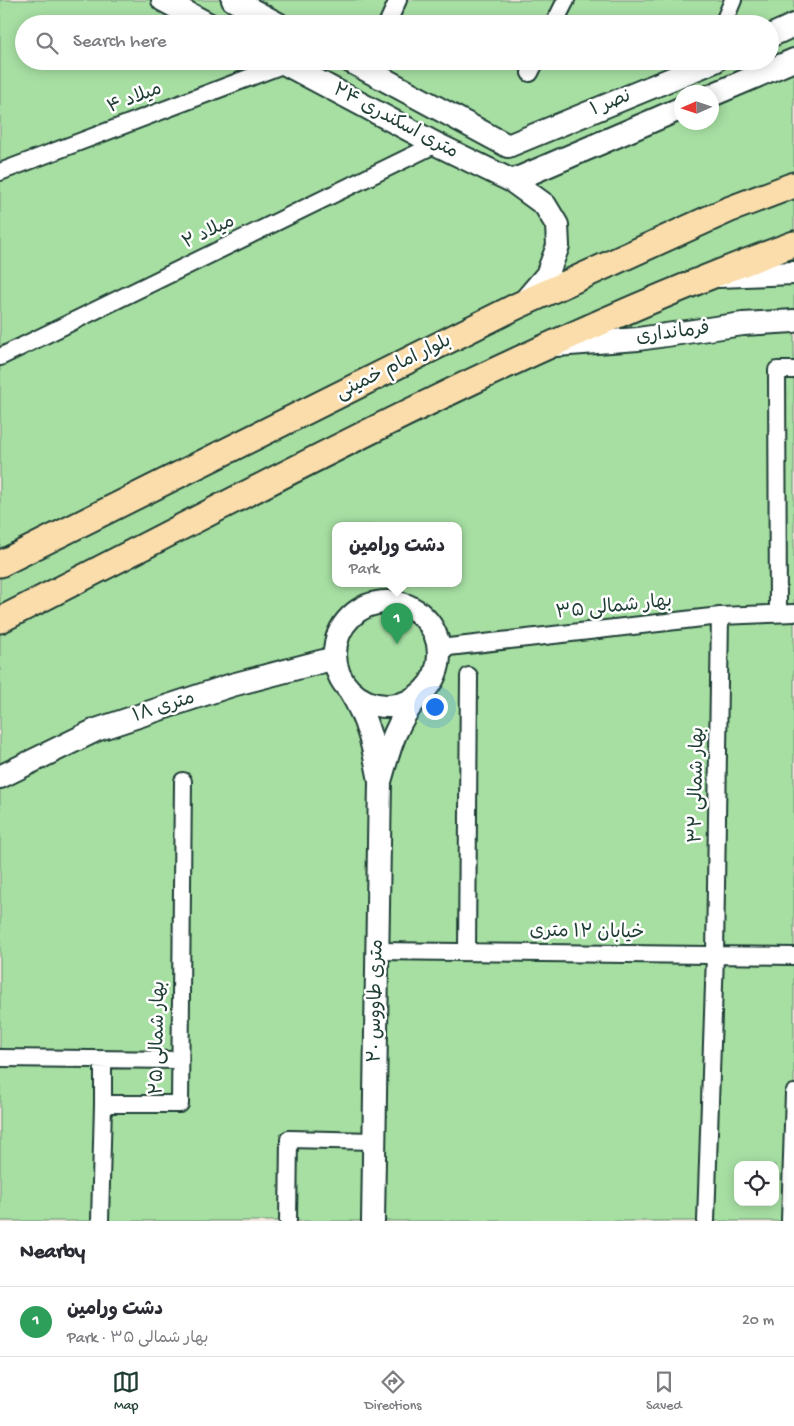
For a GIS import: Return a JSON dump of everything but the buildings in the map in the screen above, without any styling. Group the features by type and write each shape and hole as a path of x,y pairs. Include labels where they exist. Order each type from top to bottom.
{"main road":[{"name":"بلوار امام خمینی","path":"0,564 522,304 728,210 794,185"},
{"path":"0,620 483,376 705,277 794,244"}],"street":[{"path":"163,0 191,15"},
{"path":"233,0 261,15"},
{"path":"391,15 398,0"},
{"path":"558,15 566,0"},
{"path":"727,15 733,0"},
{"path":"779,32 794,25"},
{"path":"779,66 794,60"},
{"name":"میلاد ۴","path":"0,172 265,70"},
{"name":"۲۴ متری اسکندری","path":"296,70 436,144 512,181 546,206 557,225 558,246 547,275 522,304"},
{"name":"۲۴ متری اسکندری","path":"372,70 508,146"},
{"name":"نصر ۱","path":"508,146 693,70"},
{"path":"719,92 771,70"},
{"name":"نصر ۱","path":"512,181 674,111"},
{"name":"میلاد ۲","path":"0,357 436,144"},
{"path":"705,277 794,273"},
{"name":"فرمانداری","path":"552,345 638,339 743,324 794,321"},
{"path":"786,613 777,370 794,370"},
{"path":"382,601 399,602 414,608 427,618 436,632 440,648 438,667 431,684 418,697 401,705 382,706 365,702 350,691 339,676 335,658 336,642 342,626 353,614 366,605 382,601"},
{"name":"بهار شمالی ۳۵","path":"440,648 720,616 786,613"},
{"name":"بهار شمالی ۳۲","path":"706,1221 715,955 720,616"},
{"name":"۱۸ متری","path":"0,777 96,730 232,685 335,658"},
{"path":"467,952 469,676"},
{"name":"۲۰ متری طاووس","path":"350,691 359,705 368,726 380,781 379,951 373,1221"},
{"name":"۲۰ متری طاووس","path":"380,781 394,732 403,714 418,697"},
{"name":"بهار شمالی ۲۵","path":"103,1104 180,1104 183,782"},
{"name":"خیابان ۱۲ متری","path":"379,951 794,956"},
{"path":"0,1058 180,1060"},
{"path":"100,1221 103,1059"},
{"path":"790,1221 794,1092"},
{"path":"288,1221 289,1139 374,1140"}],"green space":[{"path":"0,0 794,0 794,1221 0,1221"}],"place":[{"name":"دشت ورامین","path":"397,644"}]}
